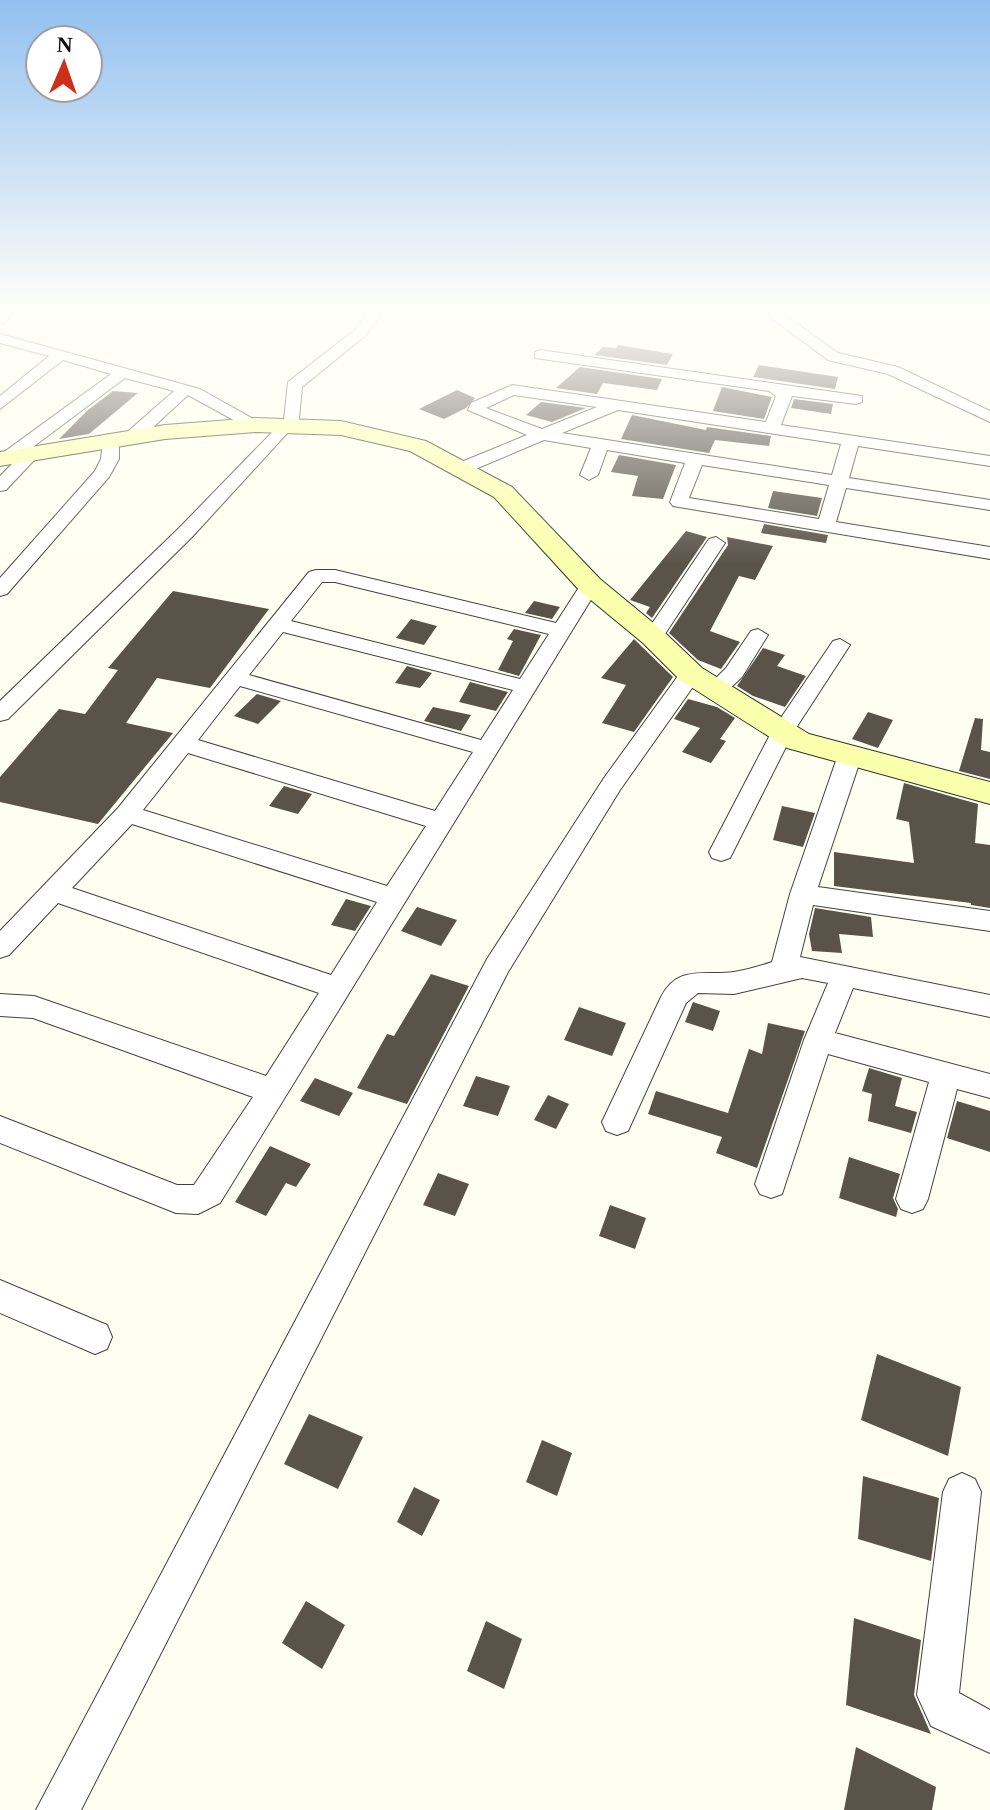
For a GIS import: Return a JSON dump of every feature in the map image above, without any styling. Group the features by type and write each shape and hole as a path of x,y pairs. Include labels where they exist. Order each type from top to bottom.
{"main road":[{"path":"12,458 121,440 289,424 341,428 418,446 503,492 590,585 703,682 798,741 990,793"}],"street":[{"path":"0,486 12,458 93,395"},
{"path":"0,590 103,473 121,440 178,395"},
{"path":"196,395 256,425"},
{"path":"0,714 186,532 289,424 293,395"},
{"path":"500,395 477,406 479,412 542,435 990,505"},
{"path":"550,395 990,461"},
{"path":"772,428 784,395"},
{"path":"828,395 856,399"},
{"path":"951,395 990,417"},
{"path":"460,469 616,405"},
{"path":"826,526 851,440"},
{"path":"589,475 600,446"},
{"path":"695,460 679,502 990,553"},
{"path":"653,637 716,543"},
{"path":"0,948 127,814 312,578 328,574 562,631"},
{"path":"0,1129 176,1199 198,1200 209,1193 590,585"},
{"path":"277,624 526,687"},
{"path":"58,1810 503,954 612,784 703,682 734,672 758,635"},
{"path":"721,852 783,731 840,645"},
{"path":"233,677 488,749"},
{"path":"182,743 442,822"},
{"path":"784,968 803,894 850,755"},
{"path":"127,814 394,898"},
{"path":"55,892 338,988"},
{"path":"803,894 990,921"},
{"path":"617,1122 680,990 696,982 729,983 771,975 784,968 802,967 990,1006"},
{"path":"771,1184 818,1040 845,974"},
{"path":"0,1005 34,1007 273,1091"},
{"path":"818,1040 990,1086"},
{"path":"912,1199 946,1075"},
{"path":"0,1296 95,1337"},
{"path":"962,1492 938,1695 946,1711 990,1732"}],"building":[{"path":"107,395 135,395 89,434 59,439"},
{"path":"446,395 475,398 466,408 444,419 419,409"},
{"path":"719,395 772,397 764,419 713,411"},
{"path":"794,399 833,404 831,414 791,408"},
{"path":"541,402 586,408 552,422 526,415"},
{"path":"632,415 706,430 707,427 771,436 769,446 715,440 709,453 621,439"},
{"path":"619,455 676,465 663,499 632,496 638,476 611,472"},
{"path":"773,491 822,498 817,516 768,508"},
{"path":"764,524 828,535 826,543 761,533"},
{"path":"686,531 707,537 652,618 646,613 650,607 630,600"},
{"path":"727,537 773,546 755,580 739,576 710,631 740,642 721,669 698,660 669,633 728,545"},
{"path":"173,591 269,609 210,688 157,678 126,723 173,733 98,824 0,802 0,777 59,709 85,714 118,670 108,668"},
{"path":"534,601 560,607 552,619 525,613"},
{"path":"411,619 437,626 424,645 396,638"},
{"path":"514,629 541,635 519,676 498,670 513,641 507,639"},
{"path":"634,639 673,677 634,732 602,723 626,685 601,678"},
{"path":"763,648 785,655 777,666 806,676 785,707 753,696 737,686"},
{"path":"407,666 432,673 420,688 395,683"},
{"path":"470,682 508,692 496,711 459,702"},
{"path":"257,694 281,701 258,724 234,716"},
{"path":"688,699 717,707 735,718 720,739 726,741 711,763 682,752 700,728 674,719"},
{"path":"433,707 471,715 461,731 424,721"},
{"path":"868,712 893,720 878,748 852,739"},
{"path":"975,718 983,719 981,750 990,752 990,779 959,771"},
{"path":"904,783 978,804 975,843 990,845 990,908 834,886 834,852 914,863 909,822 896,819"},
{"path":"284,786 312,794 298,814 269,806"},
{"path":"782,806 815,813 803,847 773,840"},
{"path":"346,899 371,906 355,931 331,925"},
{"path":"417,907 457,920 441,946 401,931"},
{"path":"815,908 871,917 873,937 839,934 842,953 812,951 809,934"},
{"path":"431,974 469,986 407,1104 357,1088 387,1034 394,1036"},
{"path":"693,1002 720,1011 713,1031 685,1022"},
{"path":"579,1007 626,1023 612,1056 564,1040"},
{"path":"768,1023 805,1031 757,1168 716,1153 722,1137 648,1114 656,1091 728,1113 749,1049 762,1054"},
{"path":"869,1068 902,1078 895,1106 917,1112 911,1133 868,1121 872,1094 862,1091"},
{"path":"476,1076 510,1086 498,1116 463,1106"},
{"path":"315,1078 353,1093 339,1116 300,1101"},
{"path":"548,1095 569,1104 556,1129 534,1120"},
{"path":"957,1101 990,1111 990,1152 947,1138"},
{"path":"270,1146 311,1164 296,1187 286,1183 266,1216 235,1202"},
{"path":"849,1157 900,1174 893,1198 898,1209 896,1217 839,1198"},
{"path":"438,1173 469,1184 455,1216 423,1205"},
{"path":"610,1205 646,1218 635,1249 599,1236"},
{"path":"877,1354 961,1387 948,1456 861,1420"},
{"path":"309,1414 363,1437 338,1489 284,1464"},
{"path":"542,1440 572,1453 557,1496 526,1482"},
{"path":"863,1476 939,1498 931,1561 858,1539"},
{"path":"414,1487 440,1500 422,1536 397,1522"},
{"path":"306,1601 345,1625 322,1669 282,1643"},
{"path":"854,1618 921,1640 914,1695 931,1734 846,1705"},
{"path":"486,1621 522,1639 504,1689 467,1671"},
{"path":"856,1747 936,1787 932,1810 844,1810"}]}
